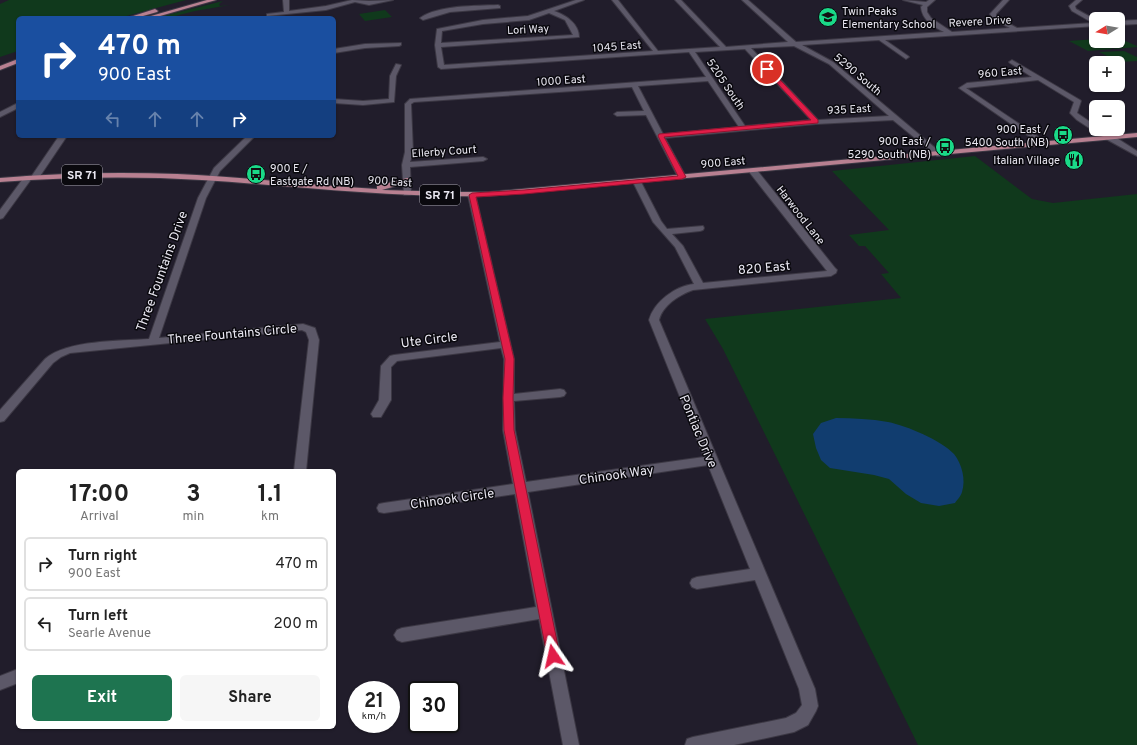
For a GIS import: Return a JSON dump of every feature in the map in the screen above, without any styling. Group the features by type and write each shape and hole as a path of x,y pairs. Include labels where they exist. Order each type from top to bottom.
{"main road":[{"path":"137,16 196,0"},
{"path":"154,16 213,0"},
{"path":"0,61 16,55"},
{"path":"0,68 16,62"},
{"name":"900 East","path":"0,180 31,177 118,174 213,179 407,194 472,195 518,193 1137,135"},
{"path":"370,191 407,180"}],"street":[{"path":"287,13 288,0"},
{"path":"269,15 326,8 356,0 369,3 390,0"},
{"path":"438,45 439,30 525,18 581,0"},
{"path":"615,0 657,53"},
{"path":"678,0 725,49"},
{"name":"5290 South","path":"745,0 794,45 828,61 937,154"},
{"path":"906,0 929,2"},
{"path":"1006,0 993,14 995,18 1016,29"},
{"path":"1079,0 1073,5 1074,10 1089,19"},
{"path":"929,2 923,9 925,15 932,22 950,33"},
{"path":"423,18 434,14 476,8 498,7"},
{"path":"476,8 488,22"},
{"name":"Lori Way","path":"438,45 578,36 568,19 548,11"},
{"path":"1125,23 1137,22"},
{"name":"Revere Drive","path":"794,45 1089,24"},
{"path":"882,39 906,57"},
{"path":"337,51 365,46 399,44"},
{"name":"1045 East","path":"438,45 440,67 794,45"},
{"path":"747,48 816,122"},
{"name":"5205 South","path":"691,51 743,128"},
{"path":"1012,62 1078,101 1074,114 1079,119 1137,154"},
{"path":"336,101 363,103 392,101 393,76 398,65"},
{"name":"960 East","path":"1039,78 962,87 963,90 1043,144"},
{"name":"1000 East","path":"406,165 409,152 408,104 412,100 711,79"},
{"path":"634,85 682,177"},
{"path":"0,115 14,110"},
{"path":"617,114 649,113"},
{"name":"935 East","path":"661,136 816,122 895,118"},
{"path":"0,216 61,138"},
{"path":"213,179 217,170 249,138"},
{"path":"213,179 256,138"},
{"name":"Ellerby Court","path":"406,165 484,159"},
{"path":"406,165 407,194"},
{"name":"Harwood Lane","path":"752,171 832,270 831,273"},
{"name":"Three Fountains Drive","path":"0,418 49,361 60,353 73,349 153,341 202,198 213,179"},
{"path":"637,182 657,222 681,249 700,286"},
{"path":"472,195 509,359 509,430 571,745"},
{"path":"665,232 700,228"},
{"name":"820 East","path":"700,286 831,273"},
{"name":"Pontiac Drive","path":"693,745 788,726 802,719 810,706 807,689 758,574 654,320 659,310 678,292 690,287 700,286"},
{"name":"Three Fountains Circle","path":"153,341 298,326 312,330 314,340 300,469"},
{"name":"Ute Circle","path":"377,414 386,400 386,366 394,358 506,344"},
{"path":"508,398 560,393"},
{"name":"Chinook Way","path":"520,488 712,460"},
{"name":"Chinook Circle","path":"384,508 520,488"},
{"path":"697,583 758,574"},
{"path":"402,635 544,612"},
{"path":"0,683 16,677"}],"green space":[{"path":"9,0 186,0 126,16 16,16 16,52 0,57 0,4"},
{"path":"223,1 219,4 220,6 230,5 175,16 163,16"},
{"path":"385,10 392,17 365,21 359,14"},
{"path":"1089,40 1089,48 1113,49 1088,51 1069,41"},
{"path":"1125,41 1137,46 1137,47 1115,49 1113,48 1125,48"},
{"path":"1124,51 1137,57 1137,61 1125,62 1125,56 1107,56 1099,52"},
{"path":"975,156 1032,199 1053,203 1137,194 1137,745 918,745 723,349 705,319 901,298 881,274 889,273 865,246 859,246 849,235 889,230 832,171"}],"water":[{"path":"836,418 888,422 914,430 941,444 954,454 961,467 964,482 960,496 955,503 939,506 921,503 906,494 889,479 830,468 821,460 816,448 813,434 821,423"}],"place":[{"name":"Twin Peaks Elementary School","path":"828,17"},
{"name":"900 East / 5400 South (NB)","path":"1063,135"},
{"name":"900 East / 5290 South (NB)","path":"945,147"},
{"name":"Italian Village","path":"1074,160"},
{"name":"900 E / Eastgate Rd (NB)","path":"256,174"}],"route":[{"path":"553,656 509,430 509,359 472,202 472,195 507,194 682,177 661,136 816,122 767,69"}]}
